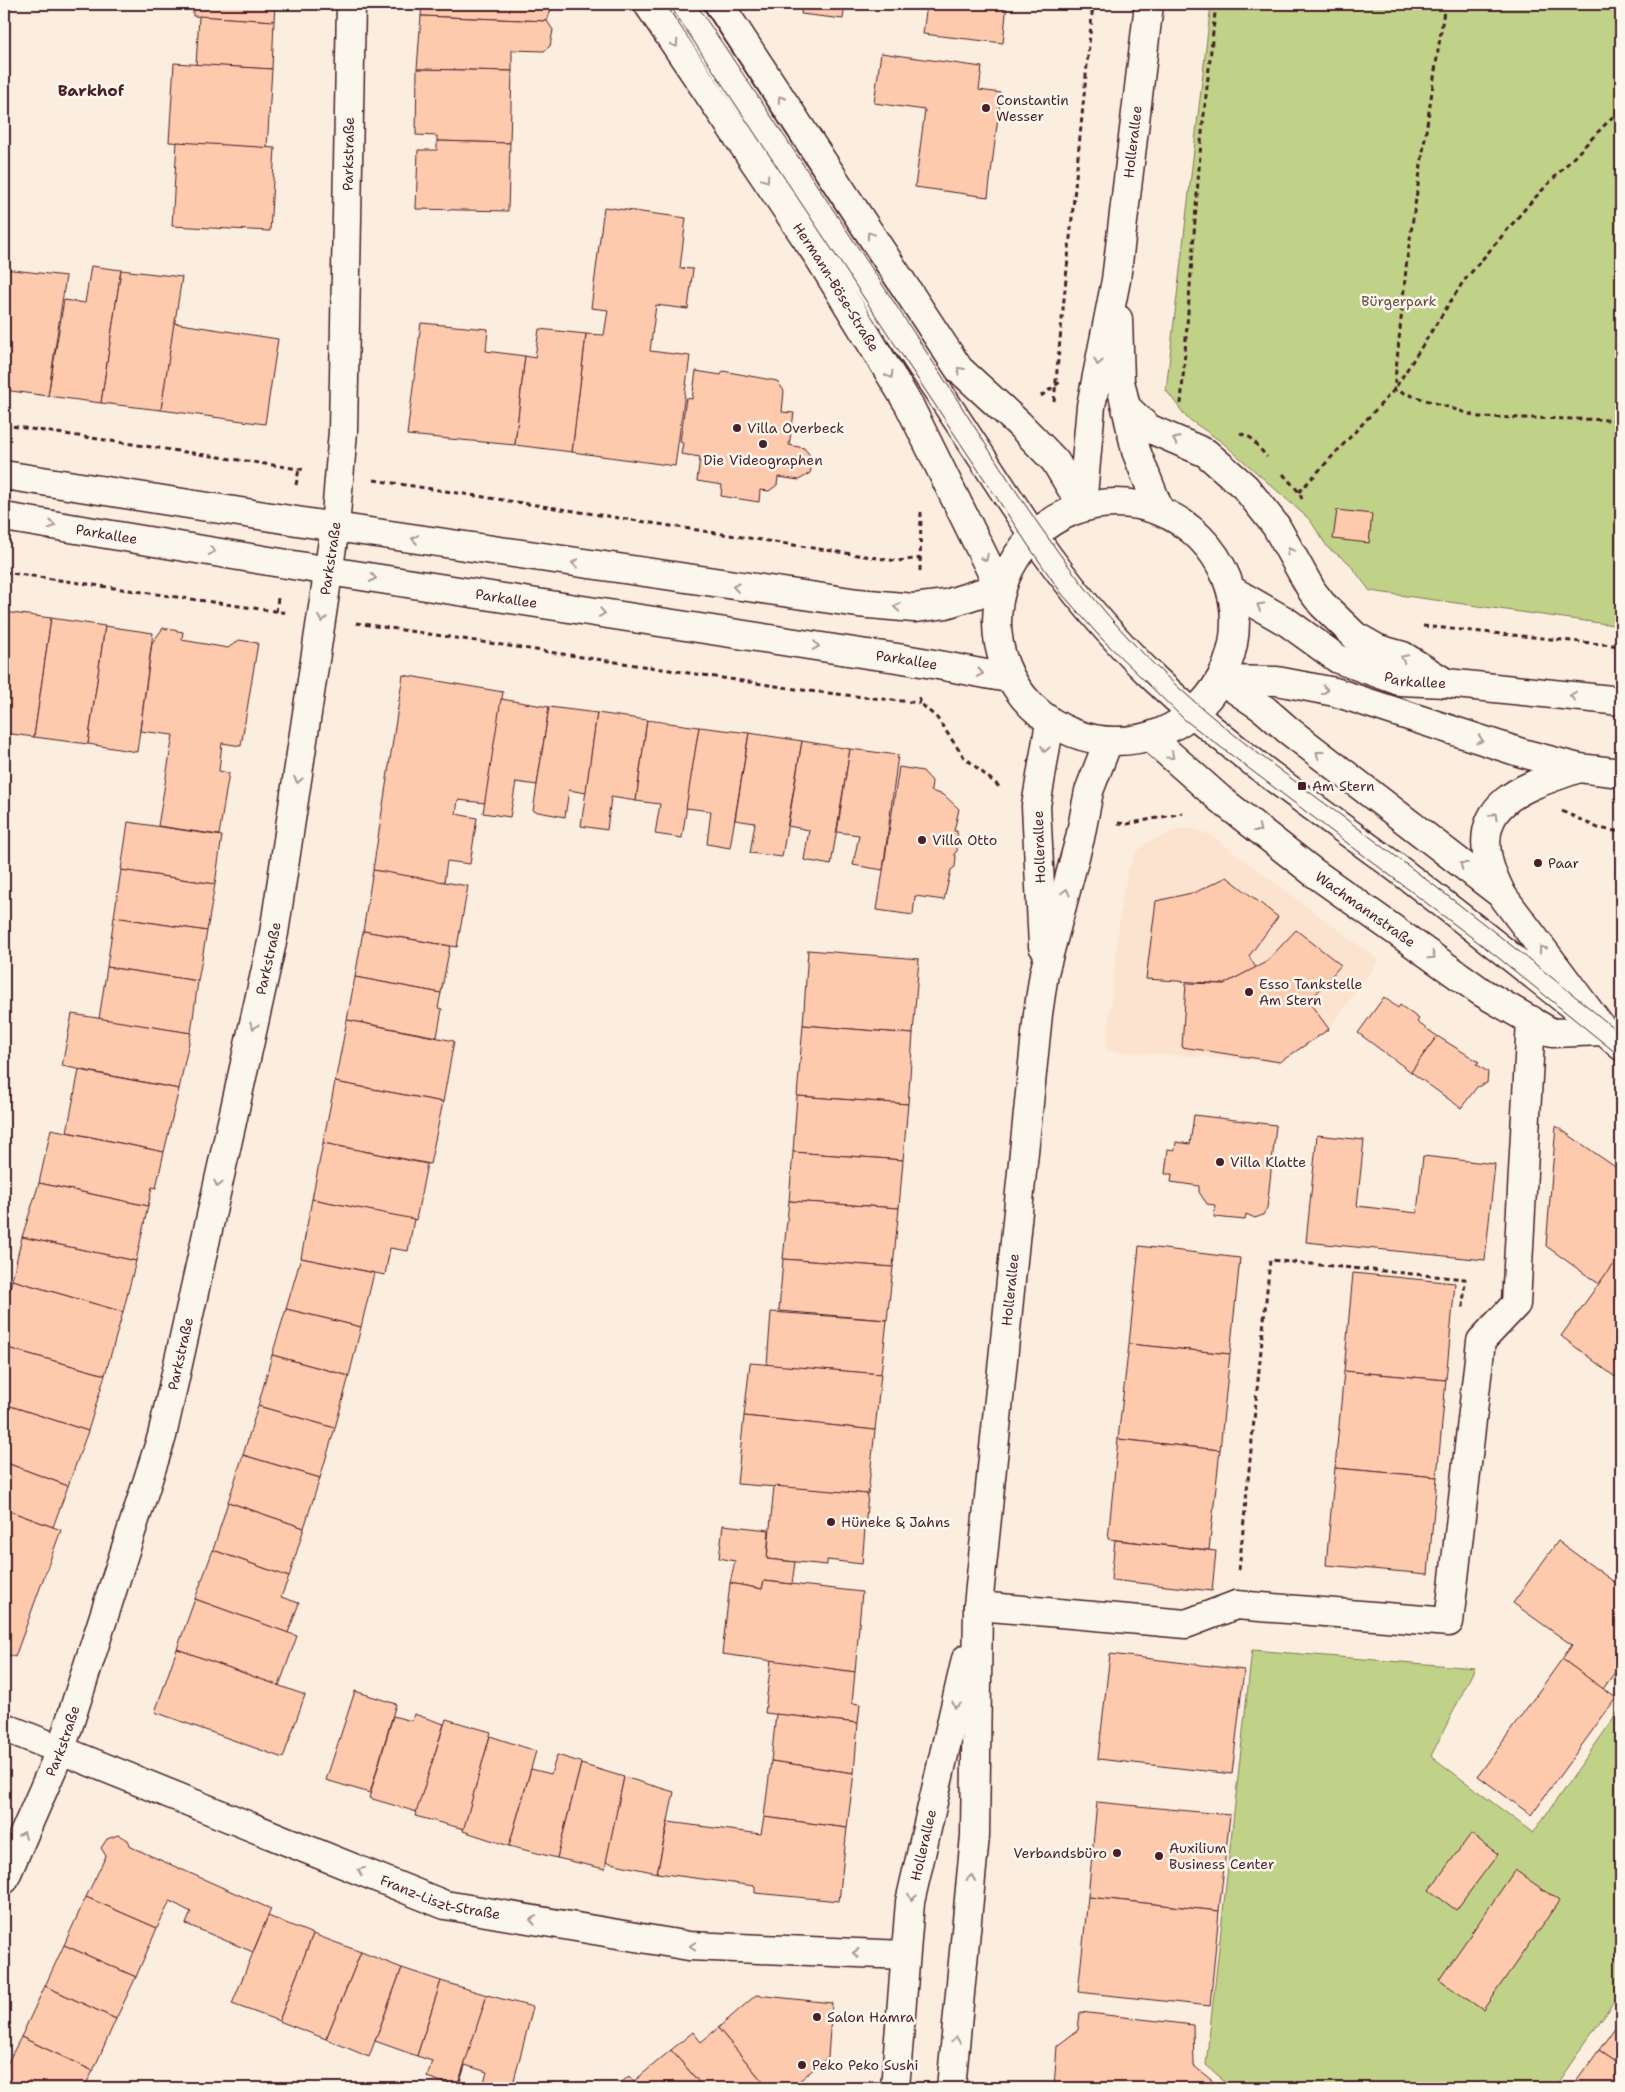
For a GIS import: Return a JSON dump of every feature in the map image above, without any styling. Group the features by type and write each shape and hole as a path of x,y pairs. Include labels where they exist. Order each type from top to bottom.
{"main road":[{"name":"Parkstraße","path":"4,1880 61,1749 162,1436 274,933 329,571 335,527 343,431 351,4"},
{"name":"Hermann-Böse-Straße","path":"648,4 818,256 909,405 934,452 999,587"},
{"path":"683,4 1033,535 1103,624 1156,680 1194,713 1274,777 1470,923 1612,1039"},
{"path":"719,4 959,369 1055,461 1082,506"},
{"name":"Hollerallee","path":"1082,506 1090,406 1116,280 1149,4"},
{"name":"Hollerallee","path":"1116,280 1120,381 1128,409 1136,451 1159,509"},
{"path":"934,387 937,410 934,452"},
{"path":"934,387 996,403"},
{"path":"1128,409 1148,428 1206,453 1245,487 1276,526 1317,598 1355,636 1378,649 1403,656 1446,683"},
{"path":"4,475 335,527 788,594 914,608 946,604 999,587"},
{"path":"1112,502 1159,509 1196,534 1217,558 1233,590 1237,623 1232,650 1221,680 1194,713 1168,730 1150,737 1108,742 1081,737 1050,722 1023,697 1009,678 1000,654 996,624 999,587 1026,542 1033,535 1041,528 1082,506 1112,502"},
{"name":"Parkallee","path":"4,517 329,571 867,654 915,659 951,668 1009,678"},
{"name":"Parkallee","path":"1233,590 1288,622 1338,659 1400,681 1446,683 1621,701"},
{"path":"1221,680 1277,681 1335,692 1493,744 1579,768 1621,773"},
{"path":"1221,680 1264,709 1288,730 1502,895 1612,1039"},
{"name":"Hollerallee","path":"951,2088 975,1836 978,1606 1044,973 1036,806 1050,722"},
{"name":"Wachmannstraße","path":"1150,737 1220,799 1312,872 1483,993 1552,1033 1612,1039"},
{"name":"Hollerallee","path":"1044,973 1080,838 1089,791 1108,742"},
{"path":"1502,895 1488,860 1486,829 1501,804 1518,791 1579,768"},
{"path":"978,1606 1186,1624 1236,1605 1449,1622 1481,1341 1516,1304 1531,1020"},
{"name":"Hollerallee","path":"895,2088 904,1955 910,1902 978,1606"},
{"name":"Franz-Liszt-Straße","path":"4,1727 445,1905 690,1946 904,1955"}],"path":[{"path":"1053,403 1093,4"},
{"path":"1181,405 1200,151 1216,4"},
{"path":"1394,390 1407,259 1445,4"},
{"path":"1299,492 1394,390 1463,282 1530,203 1621,108"},
{"path":"1394,390 1479,417 1621,420"},
{"path":"4,425 339,474 897,561 922,558 921,510"},
{"path":"4,572 808,692 920,703"},
{"path":"1421,625 1621,646"},
{"path":"1236,1605 1270,1260 1465,1279 1462,1318"}],"shaded area":[{"path":"1178,829 1194,829 1211,835 1379,960 1329,1029 1280,1062 1106,1051 1122,893 1128,871 1136,852 1146,843"}],"green space":[{"name":"Bürgerpark","path":"1211,4 1621,4 1621,626 1370,591 1348,562 1328,548 1310,520 1222,442 1187,418 1166,390"},
{"path":"1252,1650 1475,1668 1431,1756 1533,1833 1621,1708 1621,1950 1615,1959 1621,1963 1621,1991 1554,2088 1233,2088 1206,2065"}],"building":[{"path":"193,4 275,4 274,21 193,16"},
{"path":"422,4 550,4 552,7 547,21 421,16"},
{"path":"802,4 845,4 843,19 801,14"},
{"path":"927,4 1007,4 1003,43 923,34"},
{"path":"199,16 274,21 272,69 196,65"},
{"path":"421,16 547,21 553,30 550,46 544,51 512,50 512,71 417,69"},
{"path":"881,53 982,67 979,90 1001,93 988,197 915,187 925,110 874,103"},
{"path":"174,63 272,69 267,148 169,142"},
{"path":"417,69 512,71 510,143 437,141 437,136 416,135"},
{"path":"437,141 510,143 508,211 416,209 418,150 437,150"},
{"path":"177,142 275,148 270,231 172,226"},
{"path":"604,207 686,218 680,268 693,269 688,309 656,305 650,351 690,356 675,466 572,452 586,334 604,335 608,310 591,308"},
{"path":"91,266 121,270 101,403 48,396 64,300 85,303"},
{"path":"4,269 66,276 48,396 4,390"},
{"path":"121,270 182,277 161,410 101,403"},
{"path":"174,323 278,339 265,424 161,410"},
{"path":"421,323 488,329 486,351 525,356 515,445 407,435"},
{"path":"539,329 586,334 572,452 515,445 525,356 535,358"},
{"name":"Villa Overbeck","path":"696,371 721,375 723,371 777,381 784,391 782,412 794,413 789,445 804,448 813,459 810,473 799,480 778,477 777,485 769,491 760,490 759,502 721,496 722,485 697,481 700,457 681,454 683,443 680,442 686,398 692,399"},
{"path":"1337,510 1372,514 1369,543 1333,539"},
{"path":"4,612 51,618 34,737 4,733"},
{"path":"51,618 105,626 88,744 34,737"},
{"path":"105,626 153,633 137,752 88,744"},
{"path":"163,628 183,632 182,640 228,648 239,640 258,643 241,746 222,743 219,771 229,773 219,835 158,826 173,735 140,731 152,643"},
{"path":"403,675 503,692 485,803 458,800 456,814 477,818 470,864 447,861 444,883 373,870"},
{"path":"501,699 549,707 537,785 516,782 510,817 483,813"},
{"path":"549,707 597,713 586,793 569,790 565,817 533,811"},
{"path":"597,713 647,720 636,801 611,797 607,830 581,826"},
{"path":"647,720 699,727 682,838 655,834 660,804 636,801"},
{"path":"699,727 749,733 730,848 707,844 711,811 686,808"},
{"path":"749,733 802,741 782,857 750,853 755,823 735,820"},
{"path":"802,741 850,749 831,865 804,860 809,830 788,826"},
{"path":"850,749 898,755 883,870 853,865 859,835 837,832"},
{"name":"Villa Otto","path":"899,767 923,771 932,781 931,791 944,795 959,809 954,831 957,831 958,842 957,851 954,854 956,857 955,867 951,870 944,900 915,896 913,915 877,910"},
{"path":"128,822 222,836 215,884 121,870"},
{"path":"121,870 215,884 207,931 114,917"},
{"path":"373,870 468,886 457,947 363,931"},
{"path":"1227,877 1278,917 1249,956 1256,968 1224,984 1146,979 1156,901 1196,892"},
{"path":"114,917 207,931 198,981 107,967"},
{"path":"1296,930 1341,965 1309,1002 1329,1029 1280,1062 1182,1047 1186,983 1224,984 1266,962"},
{"path":"363,931 450,946 441,993 355,977"},
{"path":"808,950 919,959 913,1034 803,1025"},
{"path":"107,967 198,981 191,1033 99,1019"},
{"path":"355,977 441,993 438,1008 442,1009 437,1037 347,1020"},
{"path":"1384,997 1398,1008 1400,1005 1419,1019 1417,1022 1437,1036 1411,1072 1358,1033"},
{"path":"72,1014 191,1033 179,1089 62,1066"},
{"path":"347,1020 454,1041 443,1102 335,1082"},
{"path":"803,1025 913,1034 908,1104 797,1096"},
{"path":"1437,1036 1479,1062 1476,1064 1488,1072 1487,1083 1477,1087 1461,1108 1411,1072"},
{"path":"79,1070 179,1089 164,1152 67,1132"},
{"path":"335,1082 443,1102 430,1164 323,1143"},
{"path":"797,1096 908,1104 903,1160 793,1152"},
{"name":"Villa Klatte","path":"1194,1115 1276,1125 1267,1208 1263,1215 1255,1218 1246,1214 1245,1220 1214,1217 1215,1205 1207,1204 1199,1192 1199,1186 1171,1182 1172,1174 1165,1174 1168,1149 1175,1150 1176,1142 1190,1144"},
{"path":"1556,1126 1621,1171 1621,1253 1599,1284 1546,1246"},
{"path":"51,1129 164,1152 156,1188 152,1187 148,1206 39,1183"},
{"path":"1317,1135 1364,1140 1357,1206 1417,1213 1423,1156 1495,1164 1485,1260 1306,1242"},
{"path":"323,1143 427,1164 416,1220 312,1199"},
{"path":"793,1152 903,1160 899,1208 789,1201"},
{"path":"39,1183 148,1206 136,1261 22,1237"},
{"path":"312,1199 414,1219 408,1251 390,1248 385,1275 301,1258"},
{"path":"789,1201 899,1208 893,1267 783,1259"},
{"path":"22,1237 136,1261 123,1312 12,1280"},
{"path":"1139,1246 1240,1258 1230,1354 1129,1344"},
{"path":"1621,1253 1621,1368 1615,1377 1561,1336"},
{"path":"301,1258 374,1273 361,1327 286,1309"},
{"path":"783,1259 893,1267 887,1320 779,1311"},
{"path":"1353,1273 1455,1283 1446,1380 1344,1371"},
{"path":"12,1280 123,1312 105,1375 4,1347 4,1311"},
{"path":"286,1309 361,1327 349,1376 272,1355"},
{"path":"771,1312 887,1320 881,1374 767,1365"},
{"path":"1129,1344 1230,1354 1220,1450 1118,1439"},
{"path":"4,1347 105,1375 88,1431 4,1404"},
{"path":"272,1355 349,1376 335,1428 258,1406"},
{"path":"750,1363 881,1374 875,1430 744,1416"},
{"path":"1344,1371 1446,1380 1437,1477 1335,1468"},
{"path":"4,1404 88,1431 68,1486 4,1462"},
{"path":"258,1406 335,1428 320,1478 243,1455"},
{"path":"744,1416 875,1430 868,1494 737,1484"},
{"path":"1118,1439 1220,1450 1209,1550 1108,1539"},
{"path":"243,1455 320,1478 304,1528 228,1502"},
{"path":"4,1462 68,1486 53,1527 4,1509"},
{"path":"1335,1468 1437,1477 1428,1574 1326,1565"},
{"path":"774,1486 868,1494 862,1564 827,1560 827,1565 767,1559"},
{"path":"228,1502 304,1528 289,1577 213,1550"},
{"path":"4,1509 61,1530 15,1657 4,1653"},
{"path":"723,1525 769,1530 767,1559 795,1562 792,1584 764,1581 762,1589 730,1583 735,1561 719,1558"},
{"path":"1115,1540 1216,1551 1212,1591 1111,1580"},
{"path":"1558,1541 1621,1587 1621,1664 1603,1689 1562,1659 1572,1645 1513,1603"},
{"path":"213,1550 289,1577 281,1597 299,1603 288,1633 195,1599"},
{"path":"764,1581 862,1592 855,1672 722,1654 730,1583 762,1589"},
{"path":"195,1599 297,1636 279,1686 177,1649"},
{"path":"177,1649 305,1695 283,1758 155,1712"},
{"path":"1110,1654 1244,1670 1232,1774 1098,1759"},
{"path":"1562,1659 1616,1698 1531,1815 1478,1776"},
{"path":"771,1660 855,1672 852,1703 860,1704 858,1723 765,1713"},
{"path":"355,1691 396,1704 370,1793 326,1780"},
{"path":"414,1714 444,1724 417,1812 369,1798 393,1716 412,1721"},
{"path":"776,1714 858,1723 854,1773 771,1761"},
{"path":"446,1719 491,1732 464,1829 415,1816"},
{"path":"490,1736 536,1751 509,1846 463,1831"},
{"path":"557,1755 580,1762 581,1764 557,1858 509,1846 531,1769 551,1774"},
{"path":"771,1761 854,1773 847,1828 764,1817"},
{"path":"581,1764 624,1777 605,1869 557,1858"},
{"path":"624,1777 674,1792 657,1873 606,1862"},
{"name":"Auxilium Business Center","path":"1097,1802 1230,1815 1219,1911 1088,1897"},
{"path":"764,1817 847,1828 839,1901 755,1893 755,1886 657,1873 668,1822 761,1834"},
{"path":"1471,1834 1498,1854 1456,1910 1429,1890"},
{"path":"118,1835 128,1840 131,1847 271,1909 253,1952 186,1924 191,1912 170,1901 157,1928 86,1897 106,1856 101,1848 107,1839"},
{"path":"1515,1870 1559,1901 1483,2010 1439,1980"},
{"path":"86,1897 157,1928 136,1977 64,1945"},
{"path":"1088,1897 1219,1911 1210,2006 1078,1992"},
{"path":"268,1916 313,1934 279,2021 232,2004"},
{"path":"313,1934 361,1952 326,2039 279,2021"},
{"path":"64,1945 136,1977 116,2019 45,1986"},
{"path":"361,1952 402,1968 369,2057 326,2039"},
{"path":"402,1968 441,1981 417,2056 375,2041"},
{"path":"441,1981 487,1995 460,2082 453,2086 427,2077 432,2061 417,2056"},
{"path":"45,1986 116,2019 93,2071 21,2037"},
{"path":"487,1995 533,2007 512,2088 483,2086 487,2072 465,2065 459,2081"},
{"path":"756,1995 832,2003 828,2057 791,2088 768,2088 718,2028"},
{"path":"1080,2012 1193,2025 1194,2066 1221,2088 1054,2088 1057,2046 1078,2030"},
{"path":"1621,2019 1621,2065 1599,2050"},
{"path":"718,2028 768,2088 704,2088 671,2050 693,2032 701,2042"},
{"path":"21,2037 93,2071 84,2088 14,2088 4,2083 4,2070"},
{"path":"671,2050 704,2088 639,2088 633,2082"},
{"path":"1599,2050 1621,2065 1621,2088 1577,2088 1573,2086"},
{"path":"629,2076 639,2088 615,2088"},
{"path":"4,2083 14,2088 4,2088"}],"tram line":[{"path":"669,4 1032,551 1062,594 1101,638 1185,720 1495,955 1621,1057"},
{"path":"696,4 1046,535 1096,601 1123,632 1150,661 1209,714 1271,763 1399,858 1621,1034"}],"place":[{"name":"Constantin Wesser","path":"986,108"},
{"name":"Villa Overbeck","path":"737,428"},
{"name":"Die Videographen","path":"763,444"},
{"name":"Am Stern","path":"1302,786"},
{"name":"Villa Otto","path":"922,840"},
{"name":"Paar","path":"1538,863"},
{"name":"Esso Tankstelle Am Stern","path":"1249,992"},
{"name":"Villa Klatte","path":"1220,1162"},
{"name":"Hüneke & Jahns","path":"831,1522"},
{"name":"Verbandsbüro","path":"1117,1853"},
{"name":"Auxilium Business Center","path":"1159,1856"},
{"name":"Salon Hamra","path":"817,2017"},
{"name":"Peko Peko Sushi","path":"802,2065"}],"district":[{"name":"Barkhof","path":"91,90"}]}
